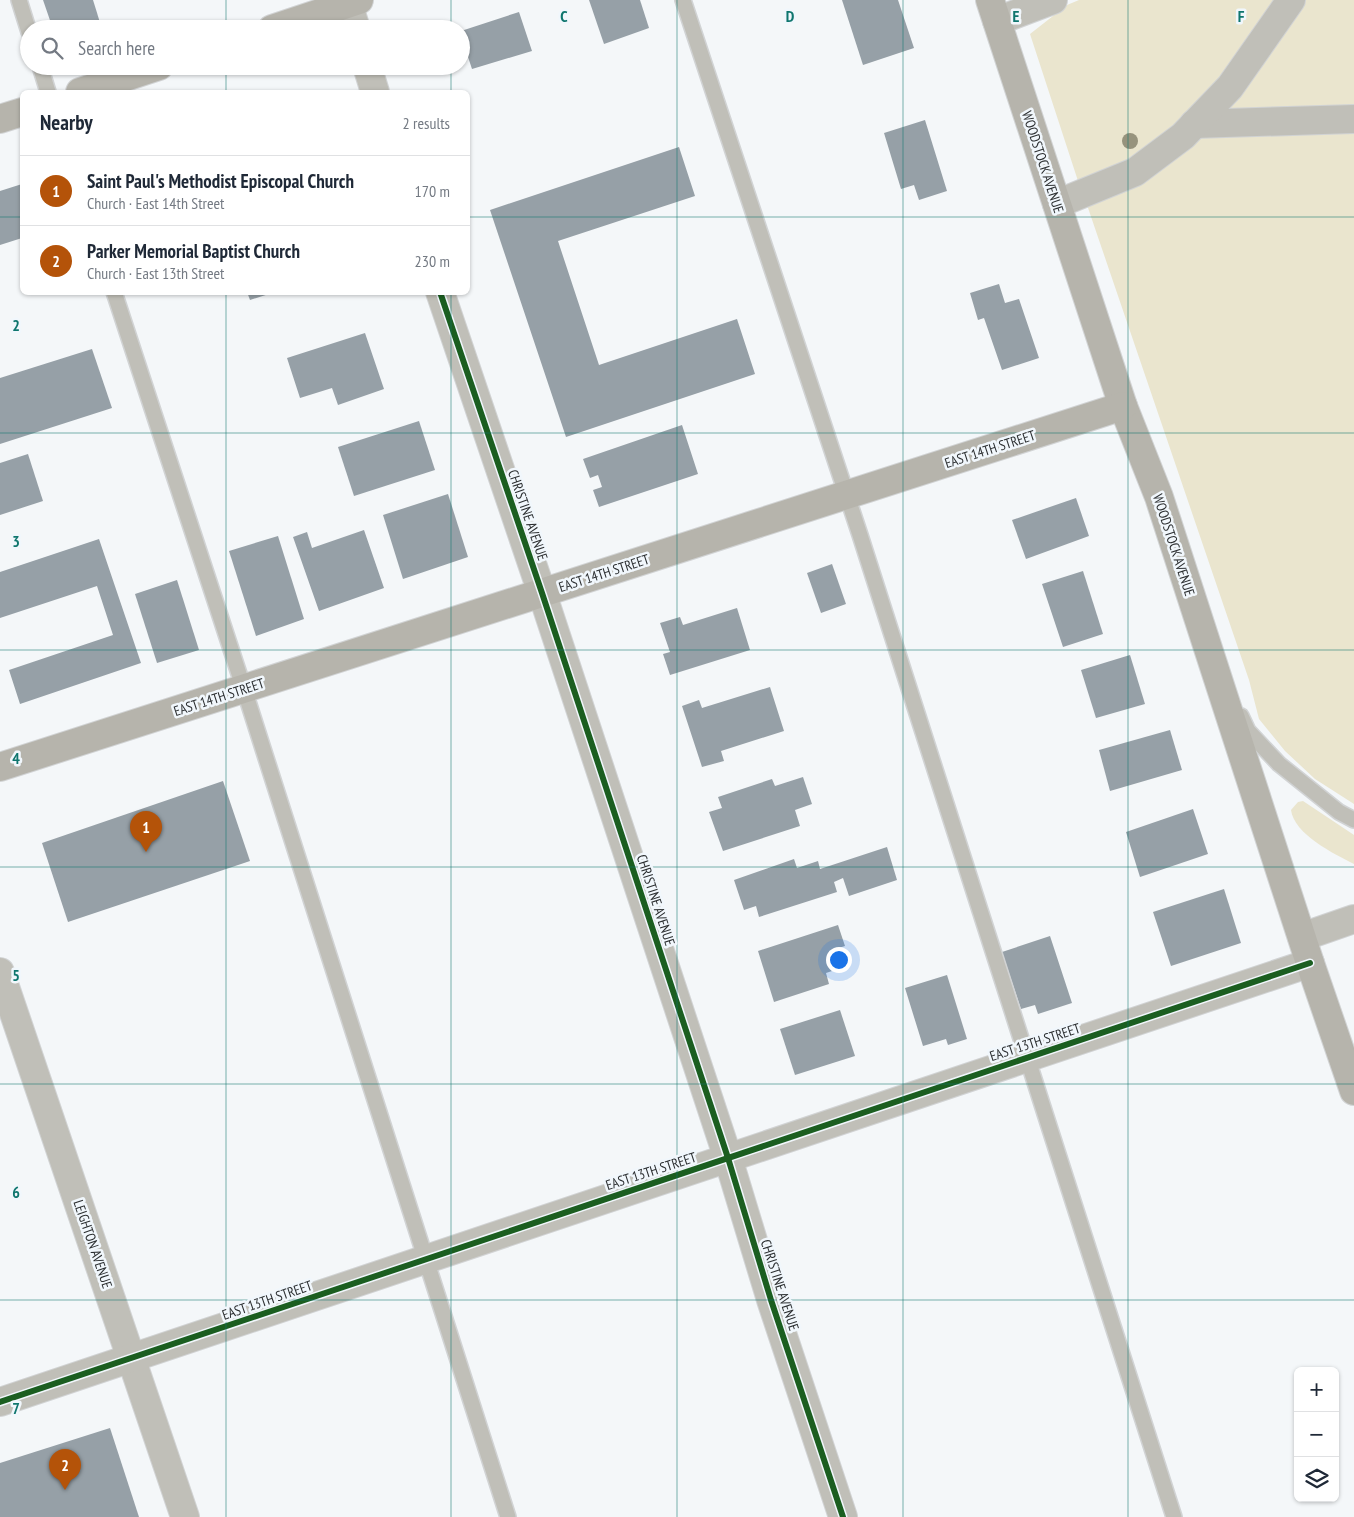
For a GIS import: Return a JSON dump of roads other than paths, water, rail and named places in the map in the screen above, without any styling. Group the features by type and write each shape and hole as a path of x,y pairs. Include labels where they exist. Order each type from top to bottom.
{"street":[{"path":"994,10 1053,0"},
{"path":"1057,204 1135,172 1182,136 1230,87 1290,0"},
{"path":"306,20 352,8"},
{"name":"WOODSTOCK AVENUE","path":"994,10 1123,406 1159,496 1310,963 1354,1091"},
{"path":"86,90 132,75"},
{"path":"370,75 374,90"},
{"path":"0,119 20,113"},
{"path":"1194,124 1354,118"},
{"name":"CHRISTINE AVENUE","path":"441,295 542,593 728,1158 771,1300 843,1517"},
{"name":"EAST 14TH STREET","path":"0,767 1123,406"},
{"path":"1302,937 1354,919"},
{"name":"EAST 13TH STREET","path":"0,1402 1310,963"},
{"name":"LEIGHTON AVENUE","path":"0,972 185,1517"}],"lane":[{"path":"19,0 25,20"},
{"path":"684,0 846,495 1174,1517"},
{"path":"43,75 47,90"},
{"path":"115,295 244,689 508,1517"},
{"path":"1210,652 1248,730 1279,764 1339,812 1354,820"}],"place":[{"name":"Saint Paul's Methodist Episcopal Church","path":"146,852"},
{"name":"Parker Memorial Baptist Church","path":"65,1490"}]}
